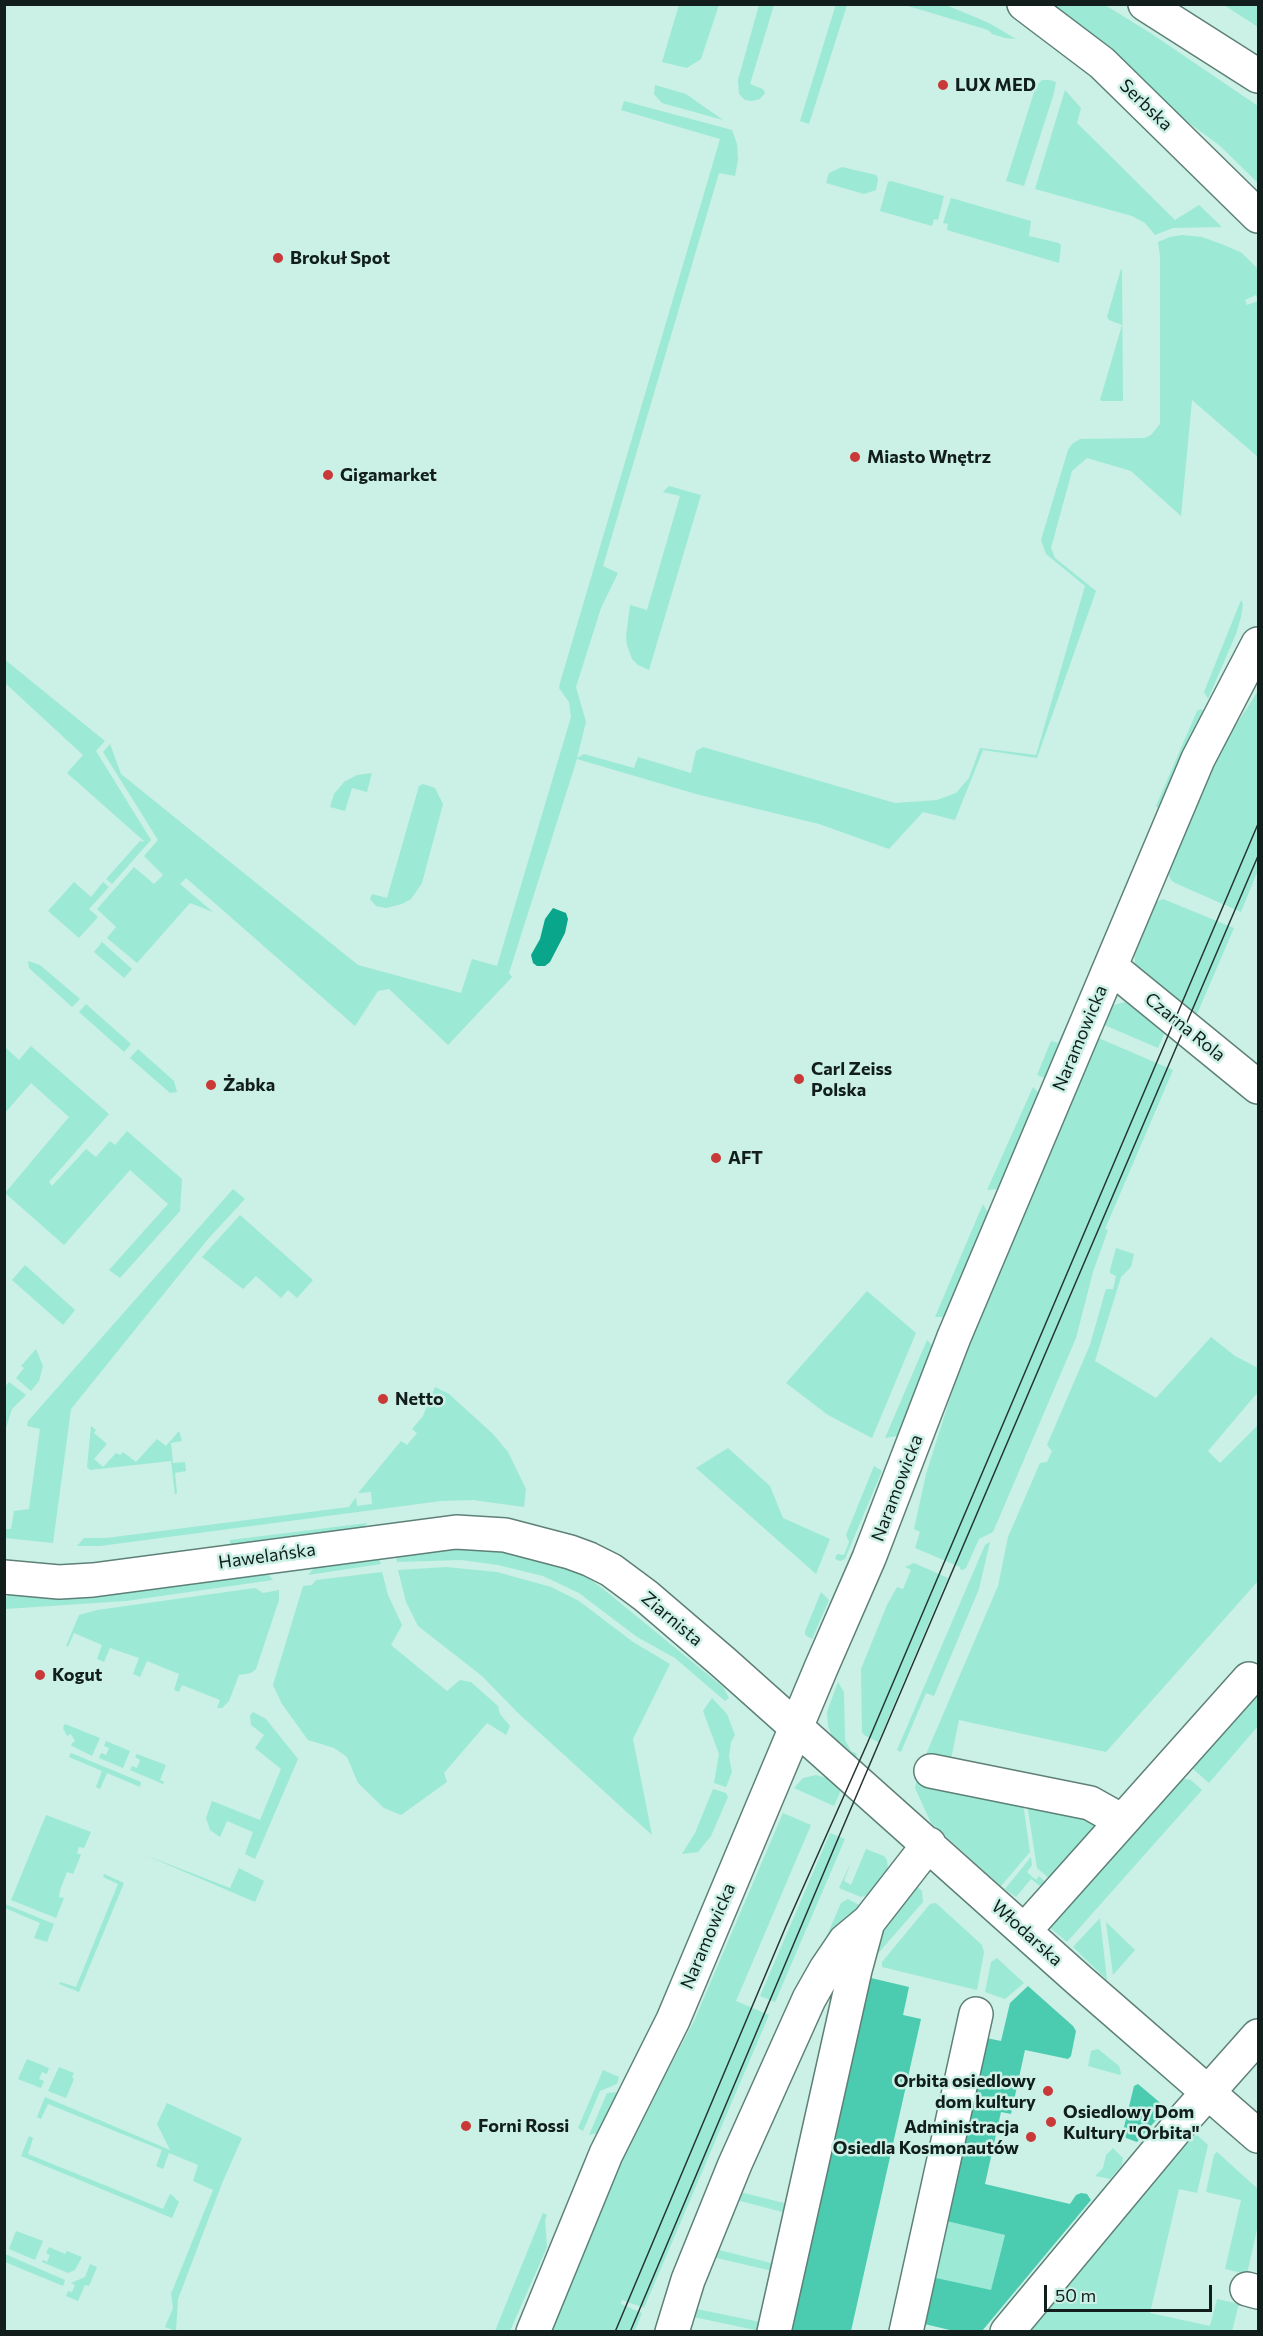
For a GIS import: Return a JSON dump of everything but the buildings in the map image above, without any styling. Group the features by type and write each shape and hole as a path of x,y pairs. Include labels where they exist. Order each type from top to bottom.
{"street":[{"name":"Serbska","path":"1024,4 1102,63 1258,216"},
{"path":"1145,4 1258,76"},
{"name":"Naramowicka","path":"533,2331 606,2154 673,2020 869,1558 963,1315 1198,759 1258,644"},
{"name":"Czarna Rola","path":"1111,967 1256,1085"},
{"name":"Hawelańska","path":"4,1576 60,1582 93,1580 456,1532 505,1535 529,1540"},
{"name":"Ziarnista","path":"529,1540 570,1552 611,1570 678,1624 796,1728"},
{"path":"1025,1930 1254,1674"},
{"name":"Włodarska","path":"796,1728 1258,2136"},
{"path":"931,1770 1090,1803 1122,1821"},
{"path":"672,2331 688,2280 735,2164 809,1999 845,1941 869,1921 929,1844"},
{"path":"774,2331 855,1970 869,1921"},
{"path":"906,2331 976,2014"},
{"path":"1006,2331 1186,2117 1258,2036"}],"shaded area":[{"path":"836,4 847,5 809,124 800,121"},
{"path":"679,5 719,5 701,59 687,68 662,62"},
{"path":"759,5 774,5 750,84 763,89 765,93 760,99 751,101 745,100 739,94 738,80"},
{"path":"905,5 946,5 989,23 1016,39 1005,38 992,34 988,30"},
{"path":"1044,5 1105,5 1258,106 1258,183 1219,145 1158,100"},
{"path":"1224,5 1258,5 1258,27"},
{"path":"1042,80 1056,82 1024,186 1006,181 1036,86"},
{"path":"655,85 686,94 723,120 662,103 654,94"},
{"path":"1065,90 1081,108 1077,123 1175,220 1199,205 1222,227 1173,228 1155,235 1145,223 1132,216 1035,189"},
{"path":"624,101 732,130 737,144 738,160 735,176 719,173 603,566 618,573 601,608 576,687 586,722 577,758 584,754 634,768 638,757 691,773 696,751 703,747 895,803 937,800 956,793 969,778 980,748 1036,755 1085,586 1046,554 1041,540 1068,450 1072,444 1080,439 1145,438 1151,435 1160,424 1160,256 1158,242 1182,235 1202,237 1242,253 1258,269 1258,300 1256,295 1245,300 1247,305 1258,301 1258,457 1192,400 1181,516 1131,471 1087,458 1072,471 1051,548 1055,558 1096,591 1037,758 983,750 955,820 923,812 889,849 819,824 696,794 577,759 509,973 512,977 448,1045 389,989 378,991 355,1026 186,878 180,884 213,912 190,903 137,963 107,938 116,927 97,909 134,867 154,884 163,875 144,856 158,840 103,752 110,744 121,774 358,965 461,993 472,959 497,966 571,717 569,702 559,688 560,683 720,139 621,110"},
{"path":"842,167 876,175 878,179 876,190 864,194 826,183 829,173"},
{"path":"888,182 944,196 938,220 934,219 932,226 880,211"},
{"path":"951,198 1031,221 1029,236 1059,243 1061,246 1059,263 947,230 948,224 943,223"},
{"path":"1122,270 1123,401 1102,401 1100,400 1122,325 1107,317"},
{"path":"669,486 701,495 649,670 632,659 626,637 630,605 647,610 680,496 663,492"},
{"path":"1241,600 1243,604 1236,634 1208,699 1204,692"},
{"path":"4,659 105,741 96,751 151,840 112,884 106,879 140,841 145,842 67,773 83,755 5,683"},
{"path":"1258,691 1258,870 1241,912 1175,883 1167,871 1212,766"},
{"path":"1201,709 1204,711 1159,809 1156,806 1197,711"},
{"path":"372,773 367,792 352,788 345,811 330,807 334,794 344,782 357,775"},
{"path":"423,784 435,788 443,804 422,883 411,899 402,904 386,908 376,906 370,899 372,894 387,898 419,786"},
{"path":"74,882 91,897 103,882 109,887 89,909 98,917 79,938 48,911"},
{"path":"1163,899 1234,928 1197,1014 1177,1005 1137,969 1135,963 1134,951 1154,903"},
{"path":"553,908 566,913 568,919 565,933 550,962 545,966 537,966 533,963 531,955 540,939 545,919"},
{"path":"102,942 132,969 124,978 94,952"},
{"path":"28,961 40,965 80,999 72,1007 29,968"},
{"path":"1129,1001 1167,1027 1158,1048 1102,1024 1114,1005"},
{"path":"86,1004 131,1044 124,1052 79,1012"},
{"path":"1067,1023 1070,1025 1047,1077 1037,1075 1051,1041 1058,1043"},
{"path":"1096,1037 1173,1070 1105,1229 1108,1230 1093,1272 1076,1338 993,1532 979,1539 966,1568 962,1570 960,1567 915,1548 920,1532 914,1529 926,1474 965,1351"},
{"path":"31,1046 109,1114 49,1182 52,1186 86,1149 96,1157 110,1141 115,1145 127,1131 182,1179 180,1211 120,1278 109,1270 168,1204 130,1170 64,1245 5,1193 69,1117 31,1083 5,1113 5,1047 19,1060"},
{"path":"138,1049 174,1081 177,1092 170,1093 130,1058"},
{"path":"1033,1087 1040,1094 999,1189 987,1190"},
{"path":"233,1189 245,1199 208,1239 71,1409 53,1543 5,1538 5,1529 11,1529 14,1511 29,1509 40,1429 27,1426 28,1421"},
{"path":"983,1204 989,1215 945,1317 935,1317"},
{"path":"240,1215 313,1280 297,1298 288,1290 281,1298 256,1276 243,1289 202,1257"},
{"path":"1116,1248 1134,1254 1131,1267 1121,1277 1095,1361 1156,1398 1211,1337 1235,1356 1258,1368 1258,1392 1208,1451 1220,1463 1258,1425 1258,1581 1106,1752 959,1720 951,1759 927,1759 927,1752 998,1586 1008,1537 1040,1463 1047,1462 1052,1451 1047,1445 1090,1345 1106,1289 1113,1289 1116,1276 1110,1273 1110,1270"},
{"path":"25,1265 75,1310 63,1325 12,1280"},
{"path":"867,1291 916,1333 872,1438 828,1415 786,1383"},
{"path":"927,1340 934,1347 897,1436 885,1438"},
{"path":"36,1349 43,1366 39,1381 31,1391 16,1378 24,1368 21,1366"},
{"path":"9,1382 26,1395 12,1409 5,1431 5,1387"},
{"path":"435,1387 449,1394 493,1434 508,1452 526,1489 524,1507 473,1500 441,1501 100,1546 77,1546 84,1538 106,1538 349,1507 356,1497 357,1506 372,1504 371,1492 358,1493 401,1441 407,1445 417,1433 412,1429 423,1416"},
{"path":"91,1426 96,1430 94,1433 107,1444 94,1459 103,1467 116,1453 120,1455 123,1452 136,1462 157,1439 166,1446 179,1431 182,1441 171,1443 173,1463 185,1462 186,1471 175,1473 177,1493 175,1495 171,1461 90,1470 87,1467"},
{"path":"728,1448 770,1486 783,1518 830,1539 816,1574 696,1468"},
{"path":"874,1466 882,1471 845,1559 840,1561 835,1559 837,1554 844,1555 849,1542 846,1535"},
{"path":"367,1523 361,1532 241,1550 230,1543 230,1540"},
{"path":"467,1541 578,1571 723,1687 729,1698 725,1701 675,1658 637,1637 579,1593 543,1576 498,1565 461,1560 397,1562 396,1556"},
{"path":"990,1542 979,1589 934,1696 926,1693 901,1752 897,1750 985,1545"},
{"path":"377,1555 381,1564 308,1575 319,1562"},
{"path":"914,1563 948,1578 878,1742 862,1732 861,1669 887,1605 897,1587 903,1589 911,1570 905,1567"},
{"path":"446,1567 497,1572 551,1587 579,1601 633,1642 670,1664 633,1739 652,1835 518,1713 482,1676 418,1626 406,1602 398,1570"},
{"path":"265,1571 273,1580 126,1601 5,1609 5,1598 13,1592"},
{"path":"382,1572 388,1595 402,1625 391,1645 447,1691 460,1680 471,1682 498,1706 500,1714 510,1726 506,1735 487,1723 444,1773 447,1782 401,1815 384,1808 358,1783 347,1757 334,1748 308,1740 282,1704 273,1685 303,1586 312,1585 316,1580"},
{"path":"255,1588 263,1593 279,1590 279,1600 256,1669 251,1673 239,1675 229,1701 222,1708 217,1708 220,1700 182,1685 179,1692 174,1690 179,1674 147,1661 140,1677 133,1674 139,1658 110,1648 104,1662 97,1659 102,1645 74,1633 68,1647 66,1646 79,1615 97,1610"},
{"path":"821,1592 829,1600 812,1639 805,1635 805,1631"},
{"path":"1258,1677 1258,1726 1209,1783 1184,1761"},
{"path":"838,1682 844,1692 845,1740 851,1751 857,1754 855,1760 833,1739 828,1726 827,1712"},
{"path":"712,1698 727,1714 735,1735 731,1742 729,1757 732,1772 726,1787 714,1783 719,1754 703,1711"},
{"path":"253,1712 266,1719 298,1759 255,1859 245,1854 253,1832 227,1821 220,1837 210,1830 206,1818 212,1801 260,1820 281,1769 255,1748 264,1735 251,1725 250,1716"},
{"path":"65,1724 100,1738 92,1756 72,1746 71,1744 75,1741 71,1734 67,1736 63,1728"},
{"path":"106,1741 130,1751 123,1768 99,1758 101,1753 106,1755 109,1748 104,1746"},
{"path":"71,1753 141,1782 140,1787 107,1773 100,1789 96,1787 102,1771 69,1757"},
{"path":"137,1754 166,1765 160,1780 164,1782 163,1784 130,1770 132,1766 137,1768 140,1760 135,1757"},
{"path":"816,1775 830,1779 842,1788 834,1806 794,1788 803,1778"},
{"path":"1169,1776 1191,1780 1202,1790 1067,1942 1041,1920"},
{"path":"917,1778 1022,1796 1030,1852 1001,1886 931,1823 915,1788"},
{"path":"713,1789 726,1793 728,1797 711,1836 698,1852 682,1854 695,1833"},
{"path":"1026,1797 1104,1826 1057,1885 1037,1868"},
{"path":"783,1813 811,1825 736,2001 769,2015 644,2308 622,2300 621,2304 642,2313 635,2331 549,2332 623,2155 694,2021"},
{"path":"46,1815 91,1832 84,1848 79,1847 77,1853 81,1855 73,1874 67,1872 59,1897 64,1898 56,1918 11,1900"},
{"path":"830,1833 845,1839 775,2002 760,1996"},
{"path":"866,1849 884,1856 888,1869 868,1895 861,1897 839,1888 851,1862 844,1881 851,1885"},
{"path":"145,1855 230,1888 239,1868 264,1881 255,1902"},
{"path":"1031,1857 1032,1865 1027,1872 1036,1880 1039,1876 1053,1889 1049,1893 1031,1879 1016,1897 1005,1889"},
{"path":"104,1874 124,1883 79,1992 59,1984 60,1982 76,1987 118,1884 103,1877"},
{"path":"914,1884 922,1891 923,1902 860,1974 866,1952"},
{"path":"848,1899 866,1909 835,1945 825,1940 841,1903"},
{"path":"936,1903 982,1945 984,1952 977,1990 882,1967 882,1962 930,1904"},
{"path":"5,1904 54,1924 47,1942 34,1938 40,1923 5,1908"},
{"path":"1100,1918 1107,1980 1073,1947"},
{"path":"1106,1922 1135,1950 1113,1975"},
{"path":"997,1958 1024,1983 1005,1999 985,1992 991,1962"},
{"path":"871,1978 909,1987 903,2015 921,2019 851,2331 787,2332 868,1980"},
{"path":"1028,1986 1073,2026 1076,2031 1071,2056 1068,2059 1025,2050 1011,2114 1001,2112 985,2184 1070,2204 1076,2195 1081,2193 1087,2194 1091,2200 982,2331 954,2331 916,2322 927,2276 991,2290 1005,2235 938,2219 977,2036 1001,2041 1010,2003"},
{"path":"1098,2049 1119,2066 1120,2075 1088,2066 1091,2051"},
{"path":"27,2059 49,2068 47,2074 42,2072 39,2079 44,2081 41,2088 18,2079"},
{"path":"59,2067 74,2073 72,2077 74,2079 66,2098 48,2091"},
{"path":"603,2070 619,2077 617,2084 600,2091 583,2131 578,2128"},
{"path":"1138,2084 1164,2106 1163,2112 1137,2142 1126,2138 1123,2131 1134,2086"},
{"path":"619,2092 602,2132 589,2135 607,2093"},
{"path":"45,2097 170,2150 157,2124 167,2103 242,2138 178,2299 176,2331 165,2327 173,2308 171,2294 213,2190 193,2181 198,2165 169,2153 163,2169 156,2166 162,2150 48,2104 41,2119 37,2117"},
{"path":"1197,2135 1208,2145 1197,2193 1179,2189 1150,2313 1210,2326 1217,2299 1239,2304 1232,2331 1032,2331 1193,2137"},
{"path":"29,2136 33,2138 28,2154 163,2209 170,2194 179,2202 172,2218 21,2156"},
{"path":"1113,2148 1123,2158 1122,2165 1110,2179 1095,2176 1103,2168 1106,2155"},
{"path":"1217,2152 1258,2189 1258,2225 1247,2274 1225,2269 1241,2200 1206,2192 1214,2155"},
{"path":"732,2190 796,2206 794,2215 729,2198"},
{"path":"543,2213 547,2215 545,2220 547,2247 510,2331 495,2331"},
{"path":"938,2219 1005,2235 991,2291 927,2276"},
{"path":"16,2231 43,2241 35,2260 9,2249"},
{"path":"49,2247 65,2254 67,2251 82,2257 75,2270 68,2273 42,2262 43,2260 47,2262 50,2255 46,2253"},
{"path":"707,2247 783,2266 781,2273 704,2255"},
{"path":"5,2254 65,2280 63,2286 5,2262"},
{"path":"90,2264 97,2267 89,2286 85,2285 78,2301 66,2296 68,2291 72,2292 75,2285 71,2283 85,2277"},
{"path":"687,2307 770,2324 760,2331 684,2315"}],"tram line":[{"path":"615,2332 786,1926 867,1744 1258,824"},
{"path":"630,2332 1258,856"}],"place":[{"name":"LUX MED","path":"943,85"},
{"name":"Brokuł Spot","path":"278,258"},
{"name":"Miasto Wnętrz","path":"855,457"},
{"name":"Gigamarket","path":"328,475"},
{"name":"Carl Zeiss Polska","path":"799,1079"},
{"name":"Żabka","path":"211,1085"},
{"name":"AFT","path":"716,1158"},
{"name":"Netto","path":"383,1399"},
{"name":"Kogut","path":"40,1675"},
{"name":"Orbita osiedlowy dom kultury","path":"1048,2091"},
{"name":"Osiedlowy Dom Kultury \"Orbita\"","path":"1051,2122"},
{"name":"Forni Rossi","path":"466,2126"},
{"name":"Administracja Osiedla Kosmonautów","path":"1031,2137"}]}
